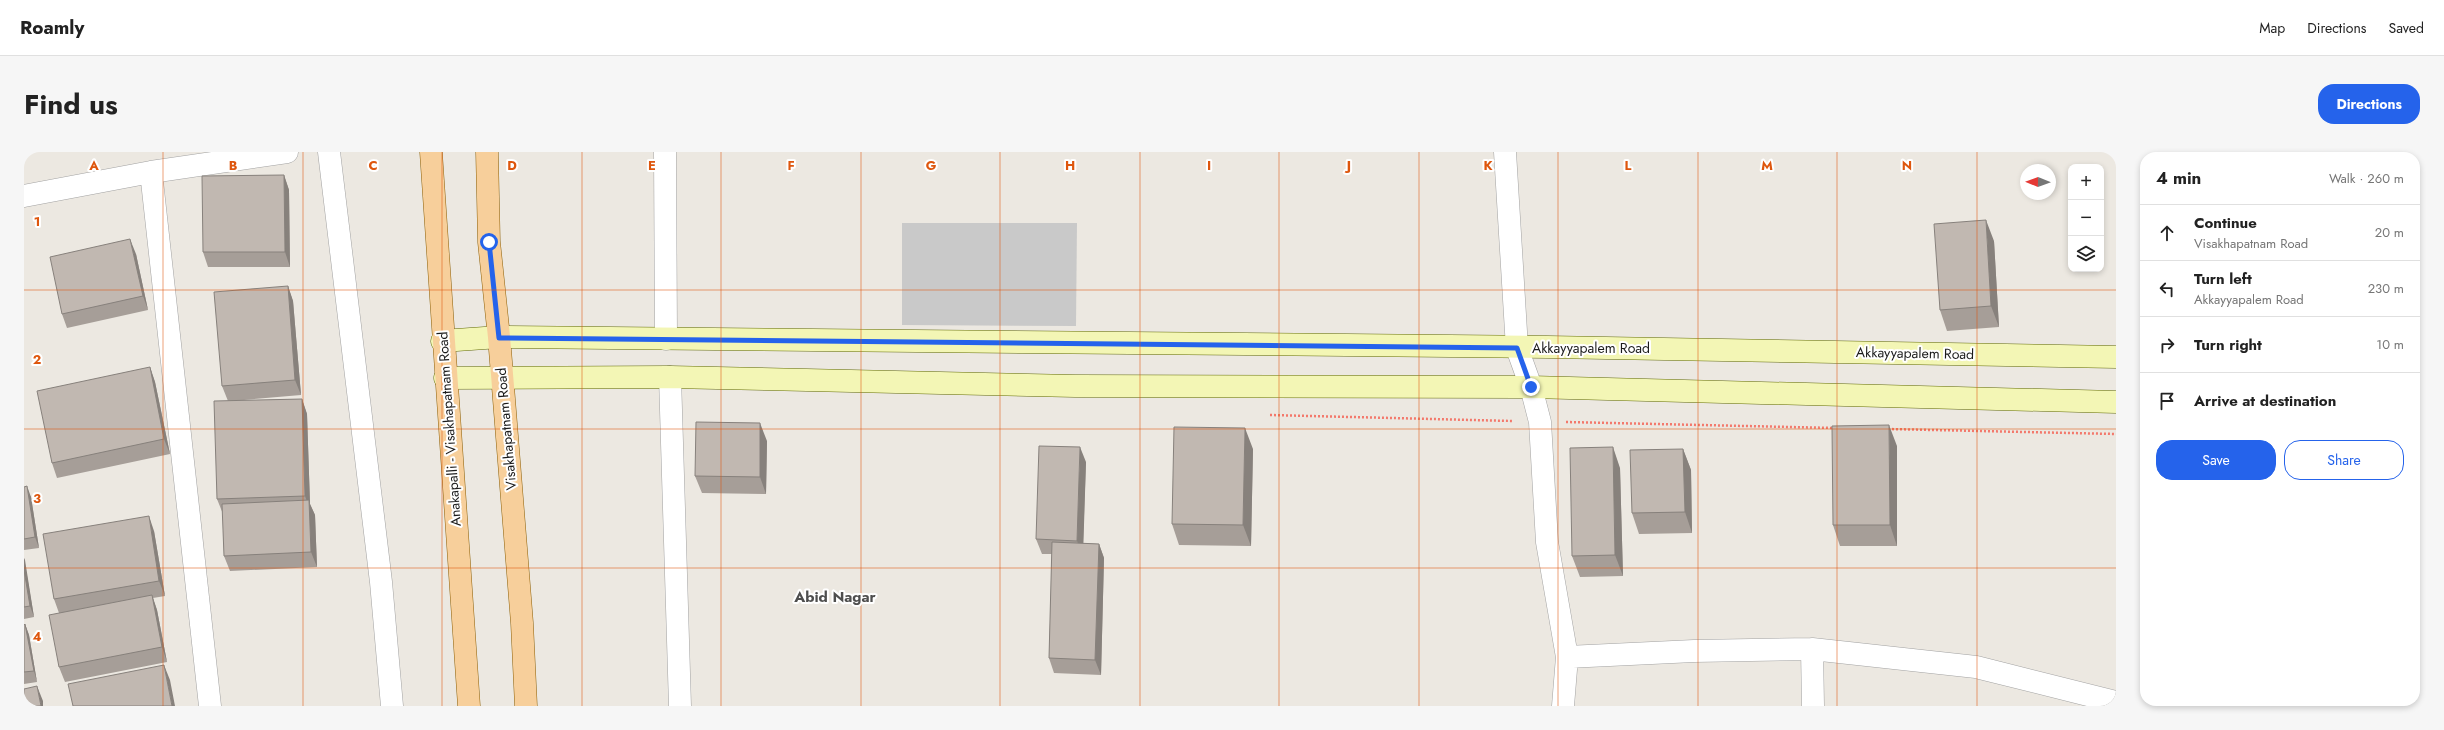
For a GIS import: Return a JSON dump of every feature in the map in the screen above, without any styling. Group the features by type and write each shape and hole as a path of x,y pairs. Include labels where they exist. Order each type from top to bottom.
{"main road":[{"name":"Anakapalli - Visakhapatnam Road","path":"431,152 442,341 469,706"},
{"name":"Visakhapatnam Road","path":"487,152 489,242 499,338 522,622 526,706"},
{"name":"Akkayyapalem Road","path":"442,341 499,338 1517,348 1548,347 2116,357"},
{"path":"445,378 670,377 1075,386 1531,387 2116,402"}],"street":[{"path":"24,196 151,172 288,152"},
{"path":"329,152 382,582 392,706"},
{"path":"665,152 666,339"},
{"path":"1505,152 1517,348 1531,387 1540,422 1547,542 1567,657 1564,706"},
{"path":"151,172 210,706"},
{"path":"670,377 680,706"},
{"path":"1567,657 1694,651 1812,649 1976,667 2116,702"},
{"path":"1812,649 1813,706"}],"path":[{"path":"1269,415 1843,428"},
{"path":"1882,429 2116,434"}],"shaded area":[{"path":"902,223 1077,223 1076,326 902,325"}],"building":[{"path":"284,175 285,252 203,252 202,176"},
{"path":"1986,220 1991,306 1940,310 1934,224"},
{"path":"130,239 143,296 62,314 50,257"},
{"path":"288,286 295,380 222,386 214,292"},
{"path":"150,367 164,439 52,463 37,391"},
{"path":"302,399 305,496 217,499 214,401"},
{"path":"696,422 760,423 760,477 695,476"},
{"path":"1889,425 1890,525 1833,525 1832,426"},
{"path":"1174,427 1245,428 1243,525 1172,524"},
{"path":"1039,446 1080,447 1077,541 1036,539"},
{"path":"1613,447 1615,555 1572,556 1570,448"},
{"path":"1683,449 1685,512 1632,513 1630,450"},
{"path":"27,486 35,537 24,539 24,487"},
{"path":"309,500 311,552 224,556 222,504"},
{"path":"149,516 159,581 54,599 43,534"},
{"path":"1052,542 1099,544 1095,660 1049,658"},
{"path":"24,570 30,606 24,607"},
{"path":"152,595 162,647 59,667 49,615"},
{"path":"25,624 34,671 24,672 24,625"},
{"path":"164,665 172,706 73,706 68,684"},
{"path":"37,686 41,706 24,706 24,689"}],"district":[{"name":"Abid Nagar","path":"835,597"}],"route":[{"path":"489,242 499,338 1517,348 1531,387"}]}
